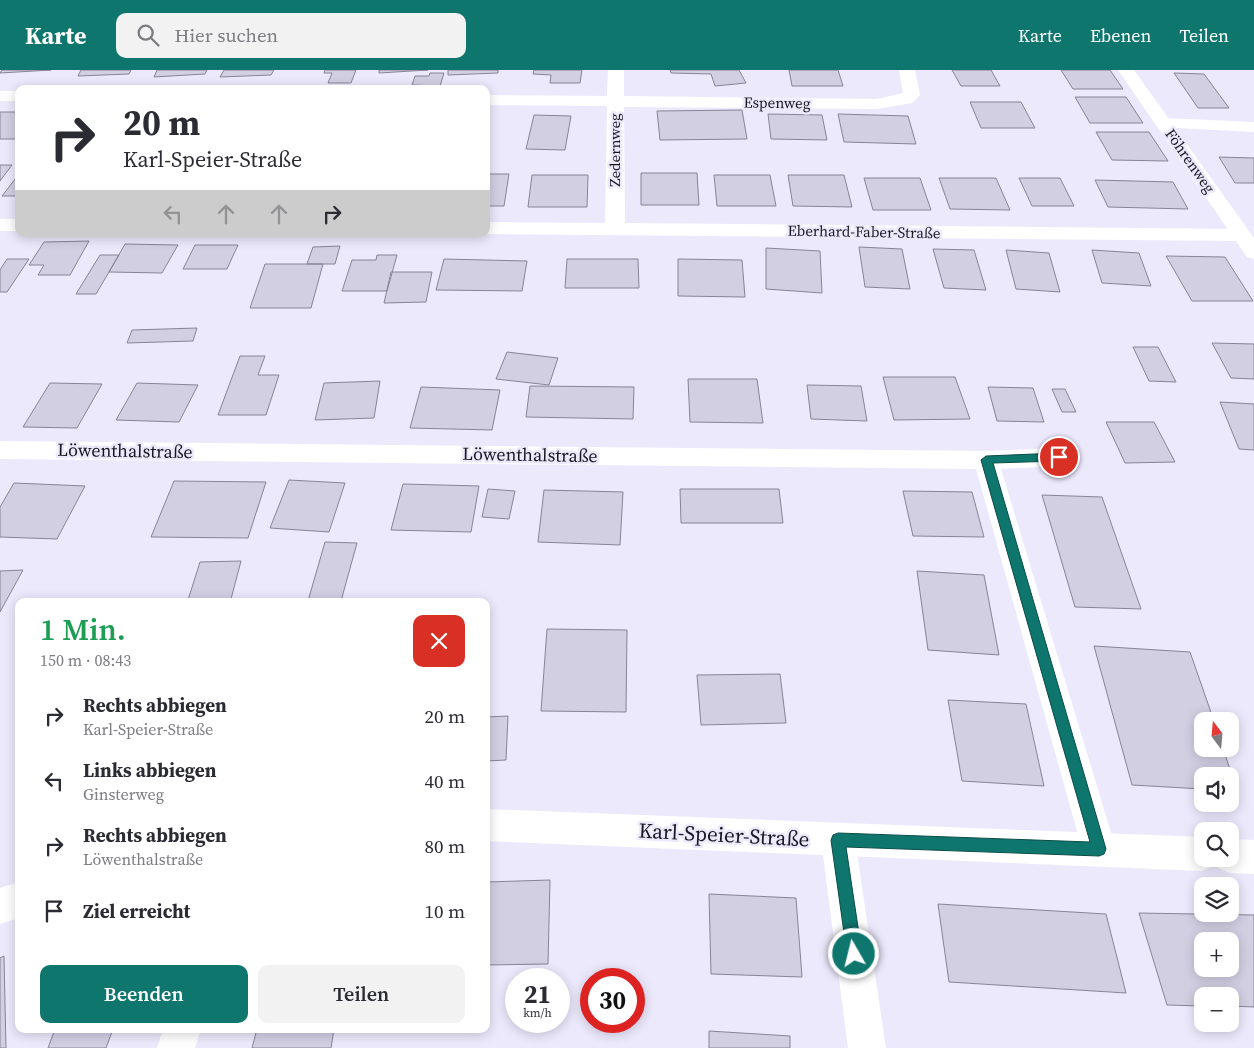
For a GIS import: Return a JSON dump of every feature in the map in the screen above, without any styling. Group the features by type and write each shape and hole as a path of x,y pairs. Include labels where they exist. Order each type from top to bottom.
{"street":[{"name":"Zedernweg","path":"615,230 616,70"},
{"name":"Espenweg","path":"615,101 877,104 893,102 912,96 907,70"},
{"name":"Föhrenweg","path":"1126,70 1254,253"},
{"path":"0,96 15,96"},
{"path":"490,100 615,101"},
{"path":"1164,123 1254,127"},
{"path":"0,224 15,225"},
{"name":"Eberhard-Faber-Straße","path":"490,228 1242,235"},
{"name":"Löwenthalstraße","path":"0,450 986,460 1059,457"},
{"path":"986,460 1099,849"},
{"name":"Karl-Speier-Straße","path":"490,825 1194,854"},
{"path":"838,840 867,1048"},
{"path":"1239,856 1254,857"},
{"path":"0,906 15,901"},
{"path":"176,1048 181,1033"}],"building":[{"path":"2,70 51,70 0,73"},
{"path":"81,70 131,70 129,74 78,76"},
{"path":"157,70 207,70 205,74 154,77"},
{"path":"224,70 274,70 271,75 220,77"},
{"path":"325,70 356,70 351,83 328,83 332,73 324,73"},
{"path":"379,70 428,70 379,73"},
{"path":"448,70 498,70 498,73 448,75"},
{"path":"534,70 582,70 580,83 550,83 551,75 533,74"},
{"path":"670,70 739,70 746,83 715,86 711,74 671,73"},
{"path":"789,70 838,70 843,86 792,86"},
{"path":"952,70 991,70 1000,86 961,86"},
{"path":"1061,70 1110,70 1123,89 1073,89"},
{"path":"430,73 444,73 440,85 412,85 415,76 429,76"},
{"path":"1174,73 1204,74 1229,108 1198,108"},
{"path":"1075,97 1126,97 1143,123 1090,123"},
{"path":"970,102 1021,102 1035,128 981,128"},
{"path":"742,110 747,139 660,140 657,111"},
{"path":"0,112 15,112 15,139 0,139"},
{"path":"768,114 822,115 827,140 771,139"},
{"path":"838,114 908,116 916,144 844,142"},
{"path":"534,115 571,116 565,150 526,149"},
{"path":"1096,132 1149,132 1168,161 1112,160"},
{"path":"1219,157 1254,158 1254,183 1235,183"},
{"path":"0,165 12,165 0,181"},
{"path":"641,173 697,173 699,205 641,205"},
{"path":"490,174 509,174 504,206 490,206"},
{"path":"532,175 588,175 587,207 528,207"},
{"path":"714,175 770,175 776,206 717,206"},
{"path":"788,175 844,175 852,207 793,206"},
{"path":"864,178 920,178 931,210 873,210"},
{"path":"939,178 996,178 1010,210 950,209"},
{"path":"1019,178 1060,178 1074,206 1032,206"},
{"path":"15,179 15,196 2,196"},
{"path":"1095,180 1173,182 1188,209 1108,207"},
{"path":"89,241 70,275 38,275 44,265 29,265 44,242"},
{"path":"125,244 178,245 162,273 109,272"},
{"path":"195,245 238,245 227,269 183,269"},
{"path":"340,246 335,264 307,264 313,247"},
{"path":"859,247 902,249 910,289 865,287"},
{"path":"766,248 820,251 822,293 766,289"},
{"path":"933,249 974,250 986,290 944,288"},
{"path":"1006,250 1049,253 1060,292 1016,289"},
{"path":"1092,250 1139,253 1151,286 1102,283"},
{"path":"100,255 119,255 96,294 76,294"},
{"path":"377,255 397,255 387,291 342,291 352,260 376,260"},
{"path":"1166,256 1225,257 1253,301 1192,301"},
{"path":"7,259 29,259 7,292 0,292 0,270"},
{"path":"444,259 527,261 522,291 436,290"},
{"path":"567,259 638,259 639,288 565,288"},
{"path":"678,259 742,260 745,297 678,296"},
{"path":"265,264 323,264 311,308 250,308"},
{"path":"391,272 432,272 426,302 384,303"},
{"path":"197,328 193,341 127,343 132,330"},
{"path":"1212,343 1254,344 1254,379 1231,378"},
{"path":"1133,347 1158,347 1176,382 1149,381"},
{"path":"507,352 558,358 549,385 496,379"},
{"path":"240,356 265,356 258,375 279,375 266,415 218,415"},
{"path":"883,377 955,377 970,419 894,420"},
{"path":"688,379 757,379 763,423 690,422"},
{"path":"380,381 374,418 315,420 324,383"},
{"path":"50,383 102,384 77,428 23,427"},
{"path":"137,383 198,385 179,422 116,420"},
{"path":"807,385 861,386 867,421 811,419"},
{"path":"530,386 634,387 633,419 526,417"},
{"path":"421,387 500,390 492,430 410,428"},
{"path":"988,387 1033,388 1044,422 997,421"},
{"path":"1052,389 1065,389 1076,412 1062,412"},
{"path":"1220,402 1254,404 1254,450 1239,449"},
{"path":"1106,422 1154,422 1175,462 1125,463"},
{"path":"289,480 345,483 329,532 270,528"},
{"path":"174,481 266,482 248,538 151,537"},
{"path":"14,483 85,486 57,539 0,537 0,507"},
{"path":"403,484 479,486 471,532 391,530"},
{"path":"488,489 515,491 509,519 482,517"},
{"path":"680,489 779,489 783,523 681,523"},
{"path":"544,490 623,492 620,545 538,542"},
{"path":"903,491 972,492 984,537 913,536"},
{"path":"1042,495 1102,497 1141,609 1075,607"},
{"path":"325,542 357,543 342,598 309,598"},
{"path":"241,561 231,598 189,598 200,562"},
{"path":"23,570 0,612 0,571"},
{"path":"917,571 984,575 999,655 928,650"},
{"path":"547,629 627,630 626,712 541,711"},
{"path":"1094,646 1190,652 1211,712 1194,712 1194,758 1226,758 1229,767 1194,767 1194,789 1132,785"},
{"path":"780,674 786,723 701,725 697,675"},
{"path":"948,700 1026,704 1044,786 962,781"},
{"path":"508,716 506,760 490,761 490,717"},
{"path":"550,880 548,964 490,965 490,882"},
{"path":"709,894 796,898 802,977 711,974"},
{"path":"938,904 1106,914 1126,993 949,982"},
{"path":"1139,913 1194,914 1194,922 1239,922 1239,915 1254,915 1254,1007 1239,1006 1239,987 1194,987 1194,1006 1167,1005"},
{"path":"4,956 6,1048 0,1048 0,958"},
{"path":"709,1031 790,1036 790,1048 709,1048"},
{"path":"54,1033 112,1033 106,1048 48,1048"},
{"path":"256,1033 333,1033 331,1048 252,1048"}],"route":[{"path":"854,954 838,840 1099,849 986,460 1059,457"}]}
